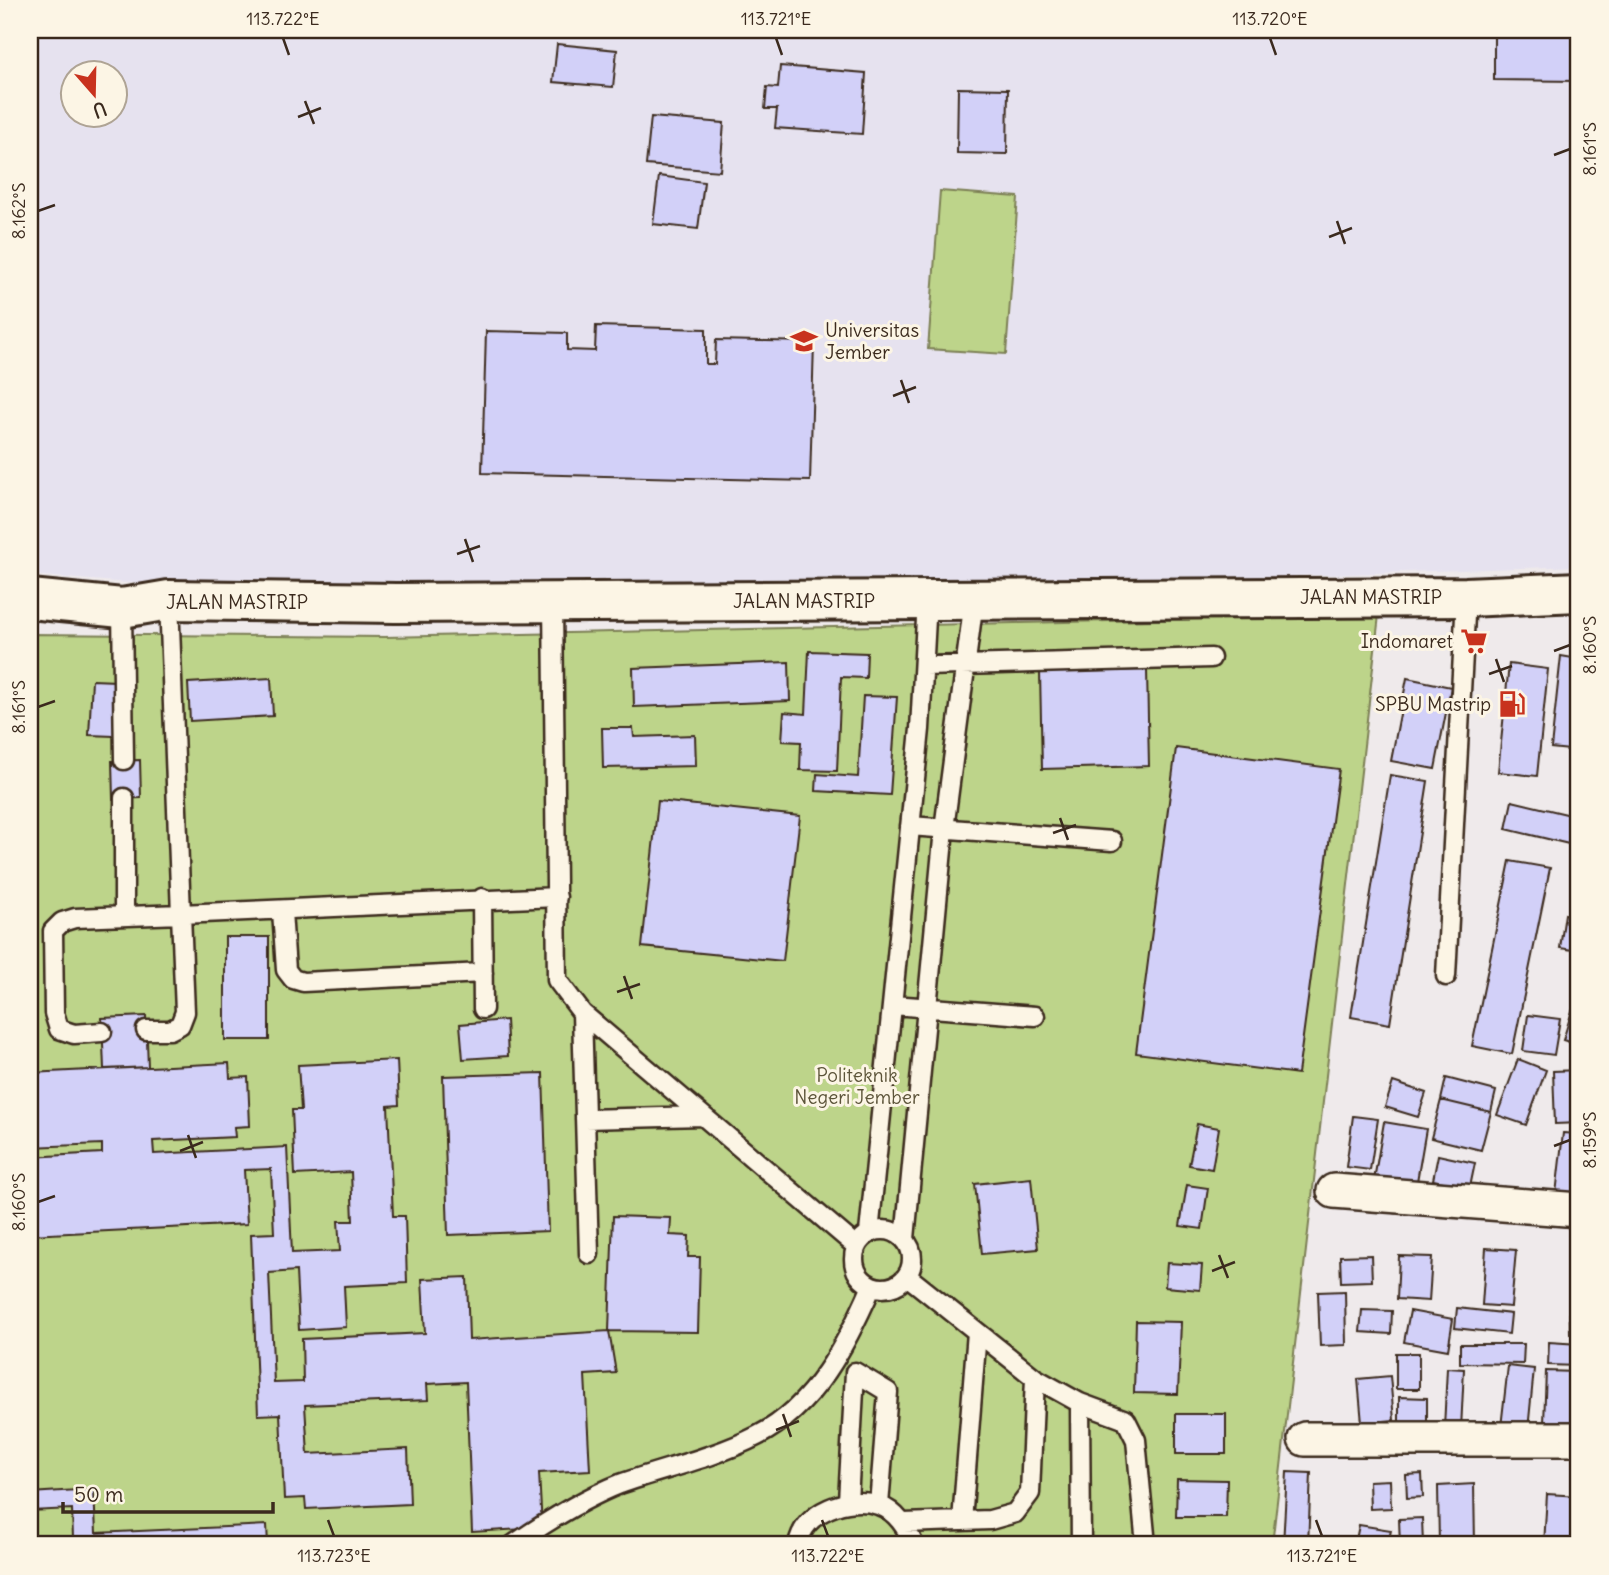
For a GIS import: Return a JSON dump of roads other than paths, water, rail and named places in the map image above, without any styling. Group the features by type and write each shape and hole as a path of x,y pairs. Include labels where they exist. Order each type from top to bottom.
{"main road":[{"name":"JALAN MASTRIP","path":"30,599 122,608 170,600 974,600 1466,597 1579,592"}],"street":[{"path":"1335,1191 1579,1210"},
{"path":"1305,1439 1579,1439"}],"lane":[{"path":"1446,976 1466,597"},
{"path":"146,1030 170,1030 180,1025 185,1012 170,600"},
{"path":"869,1233 925,666 928,600"},
{"path":"905,1239 888,1230 869,1233 856,1246 853,1256 857,1274 872,1286 891,1287 907,1276 912,1256 905,1239 944,829 974,600"},
{"path":"553,602 556,980 582,1013 856,1246"},
{"path":"122,608 124,760"},
{"path":"925,666 966,667 1211,657"},
{"path":"124,798 124,916"},
{"path":"910,826 1112,841"},
{"path":"102,1032 74,1034 59,1029 54,1013 53,931 62,922 75,918 282,911 482,898 556,897"},
{"path":"482,898 483,1009"},
{"path":"282,911 286,970 293,979 303,982 483,973"},
{"path":"892,1005 1035,1016"},
{"path":"582,1013 589,1254"},
{"path":"586,1119 703,1116"},
{"path":"907,1276 1035,1378 1080,1403 1126,1420 1136,1440 1146,1545"},
{"path":"513,1545 546,1522 618,1485 758,1436 794,1408 820,1381 848,1341 872,1286"},
{"path":"962,1521 977,1332"},
{"path":"848,1341 855,1372 848,1501"},
{"path":"855,1372 888,1392 879,1505"},
{"path":"904,1523 990,1520 1015,1513 1030,1493 1035,1378"},
{"path":"1080,1403 1081,1545"},
{"path":"798,1545 799,1538 819,1513 848,1501 879,1505 904,1523 914,1545"}],"place":[{"name":"Universitas Jember","path":"804,341"},
{"name":"Indomaret","path":"1474,641"},
{"name":"SPBU Mastrip","path":"1512,704"}],"park label":[{"name":"Politeknik Negeri Jember","path":"857,1086"}]}
